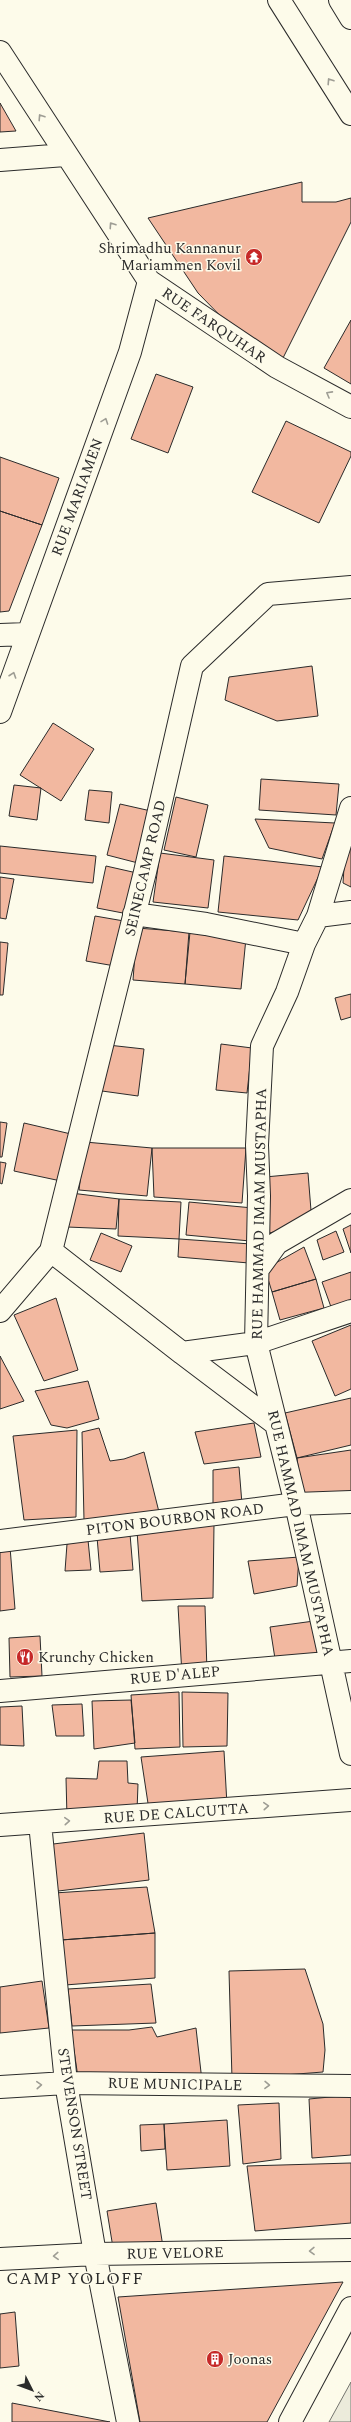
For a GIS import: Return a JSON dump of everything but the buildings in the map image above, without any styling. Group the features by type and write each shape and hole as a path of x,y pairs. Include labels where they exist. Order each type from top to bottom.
{"main road":[{"path":"279,0 351,114"},
{"path":"340,0 351,18"},
{"name":"RUE FARQUHAR","path":"0,52 65,155 149,281 277,367 351,406"},
{"path":"0,160 65,155"},
{"name":"RUE MARIAMEN","path":"0,712 130,352 149,281"},
{"name":"SEINECAMP ROAD","path":"51,1251 134,914 192,666 268,594 351,587"},
{"path":"0,635 27,634"},
{"name":"RUE HAMMAD IMAM MUSTAPHA","path":"351,808 318,916 304,944 287,992 262,1046 257,1146 259,1196 256,1343 296,1504 341,1661 351,1754"},
{"path":"318,916 351,912"},
{"path":"134,914 206,924 304,944"},
{"path":"258,1269 277,1243 351,1200"},
{"path":"0,1311 51,1251 276,1424"},
{"path":"182,1353 256,1343 351,1311"},
{"name":"PITON BOURBON ROAD","path":"0,1541 296,1504 351,1502"},
{"name":"RUE D'ALEP","path":"0,1691 341,1661"},
{"name":"RUE DE CALCUTTA","path":"0,1825 351,1800"},
{"name":"STEVENSON STREET","path":"40,1823 66,2083 95,2254 128,2422"},
{"name":"RUE MUNICIPALE","path":"0,2088 66,2083 351,2086"},
{"name":"RUE VELORE","path":"0,2259 95,2254 351,2250"},
{"path":"290,2422 351,2308"}],"shaded area":[{"path":"351,2382 351,2422 329,2422"}],"place":[{"name":"Shrimadhu Kannanur Mariammen Kovil","path":"254,257"},
{"name":"Krunchy Chicken","path":"25,1657"},
{"name":"Joonas","path":"215,2359"}],"district":[{"name":"CAMP YOLOFF","path":"75,2278"}]}
